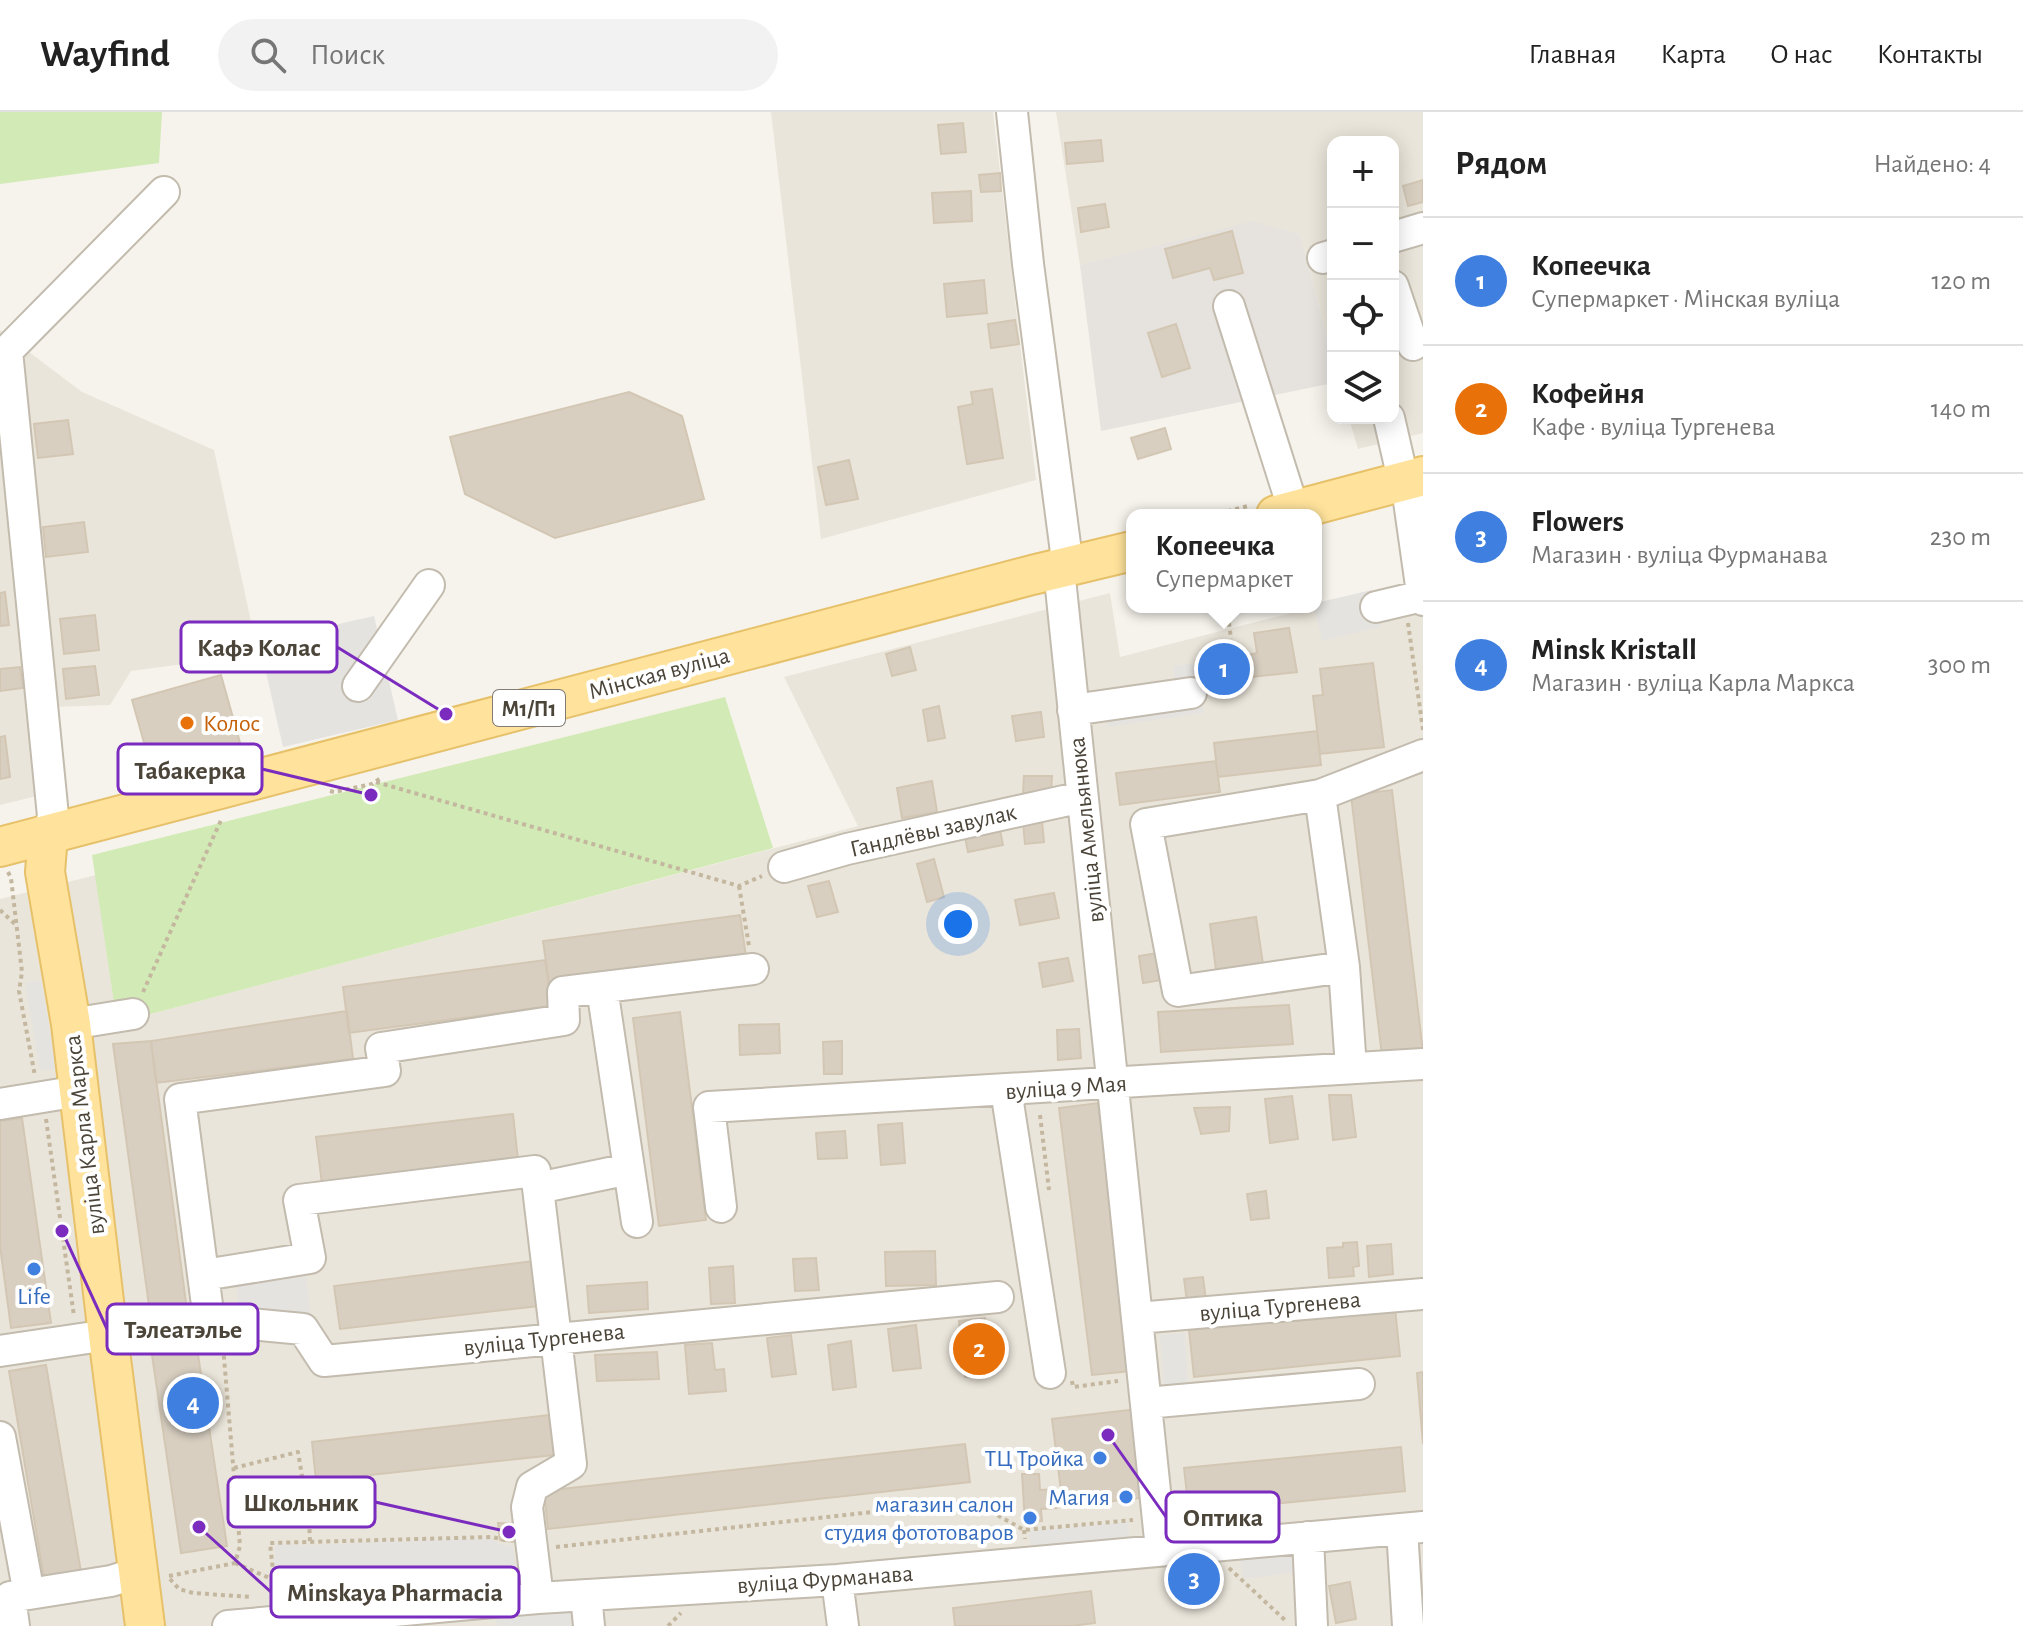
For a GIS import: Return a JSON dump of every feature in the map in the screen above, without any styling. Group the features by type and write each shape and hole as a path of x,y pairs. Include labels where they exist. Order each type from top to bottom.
{"main road":[{"path":"1300,509 1414,478"},
{"name":"Мінская вуліца","path":"2,857 48,835 1126,552"},
{"name":"вуліца Карла Маркса","path":"48,835 45,872 79,1091 93,1338 158,1574 145,1626"}],"street":[{"name":"вуліца Амельянюка","path":"1012,112 1028,264 1066,552 1059,569 1161,1549"},
{"path":"48,835 53,816 14,564 7,351 164,192"},
{"path":"1399,235 1423,228"},
{"path":"1229,306 1284,509"},
{"path":"1399,308 1410,347"},
{"path":"1376,607 1423,598 1414,478 1400,466 1390,424"},
{"path":"358,686 429,585"},
{"path":"1073,710 1191,693"},
{"path":"1344,967 1178,991 1146,824 1320,795 1423,755"},
{"path":"1320,795 1344,967 1351,1068"},
{"name":"Гандлёвы завулак","path":"784,867 847,849 1082,797"},
{"path":"216,1328 204,1275 180,1099 385,1071 381,1048 564,1020 563,992 753,969"},
{"path":"602,988 637,1222"},
{"path":"71,1024 133,1014"},
{"name":"вуліца 9 Мая","path":"721,1207 709,1107 1423,1064"},
{"path":"1006,1090 1060,1372"},
{"path":"0,1104 79,1091"},
{"path":"538,1188 629,1169"},
{"path":"204,1275 310,1258 299,1200 535,1171 571,1464 532,1487 527,1507 538,1598"},
{"name":"вуліца Тургенева","path":"1137,1318 1423,1294"},
{"name":"вуліца Тургенева","path":"0,1351 93,1338 216,1328 303,1329 324,1361 998,1297"},
{"path":"1146,1403 1359,1384"},
{"path":"0,1437 29,1594"},
{"path":"1408,1626 1412,1528"},
{"name":"вуліца Фурманава","path":"228,1626 538,1598 837,1580 1412,1528"},
{"path":"1308,1537 1312,1626"},
{"path":"14,1626 10,1597 158,1574"},
{"path":"837,1580 843,1626"},
{"path":"586,1595 589,1626"}],"path":[{"path":"1228,613 1231,639"},
{"path":"376,782 739,886 753,969"},
{"path":"133,1014 226,808"},
{"path":"2,857 11,878 17,925 22,972 19,991 93,1338"},
{"path":"0,910 17,925"},
{"path":"1040,1115 1049,1191"},
{"path":"216,1328 234,1469 240,1546 235,1563"},
{"path":"1060,1372 1073,1387 1126,1380"},
{"path":"234,1469 298,1452 309,1517 310,1543"},
{"path":"158,1574 235,1563 274,1580 270,1543 492,1537 532,1550 972,1501 1024,1530 1158,1518"},
{"path":"1024,1530 1025,1546"},
{"path":"158,1574 179,1589 193,1593 254,1598"}],"shaded area":[{"path":"771,112 993,112 1036,480 821,539"},
{"path":"1056,112 1423,112 1423,433 1358,449 1351,424 1399,424 1399,136 1327,136 1327,337 1300,234 1253,222 1080,265"},
{"path":"1253,221 1300,234 1327,337 1327,384 1101,431 1080,265"},
{"path":"0,330 82,392 214,450 258,654 131,671 110,705 27,708 37,796 0,805"},
{"path":"1423,579 1423,1626 0,1626 0,899 96,875 117,1023 858,826 784,677 1110,593 1120,657 1291,613 1322,613 1322,605"},
{"path":"1372,590 1381,627 1322,641 1315,613 1322,613 1322,602"},
{"path":"374,616 398,720 283,747 259,642"},
{"path":"1196,663 1204,713 1107,727 1102,692 1175,681 1173,666"},
{"path":"41,980 56,1068 40,1071 25,983"},
{"path":"306,1272 311,1320 241,1328 236,1280"},
{"path":"1185,1333 1188,1384 1164,1386 1160,1335"},
{"path":"1128,1522 1130,1541 1031,1550 1029,1531"},
{"path":"491,1539 513,1546 519,1587 350,1599 341,1598 338,1585 274,1584 275,1544"},
{"path":"1304,1551 1307,1571 1243,1579 1240,1560"},
{"path":"574,1612 575,1626 497,1626 496,1619"}],"green space":[{"path":"0,112 162,112 159,163 0,184"},
{"path":"725,697 773,848 117,1023 92,855"}],"building":[{"path":"963,123 966,152 941,154 938,125"},
{"path":"1101,140 1103,161 1067,164 1065,143"},
{"path":"1000,173 1001,191 981,192 979,175"},
{"path":"1423,180 1423,202 1408,206 1403,186"},
{"path":"971,191 972,221 934,223 932,193"},
{"path":"1105,204 1109,227 1081,232 1078,208"},
{"path":"1232,231 1243,273 1214,280 1210,268 1173,278 1165,249"},
{"path":"984,280 987,313 947,317 944,284"},
{"path":"1015,320 1019,344 991,348 988,324"},
{"path":"1176,324 1190,368 1162,377 1148,333"},
{"path":"992,389 1003,458 967,464 958,407 973,404 971,392"},
{"path":"629,392 682,416 704,499 555,538 465,494 450,437"},
{"path":"68,420 73,454 38,458 34,424"},
{"path":"1165,428 1171,449 1138,459 1131,438"},
{"path":"849,460 858,499 826,505 818,467"},
{"path":"84,522 88,552 46,557 43,527"},
{"path":"5,592 9,625 0,626 0,593"},
{"path":"95,615 99,650 64,654 60,619"},
{"path":"1289,628 1297,672 1251,677 1248,655 1257,653 1254,633"},
{"path":"248,640 250,653 226,657 223,643"},
{"path":"910,647 916,670 892,676 886,654"},
{"path":"1239,647 1248,655 1251,677 1201,681 1196,661 1207,648"},
{"path":"1373,663 1384,747 1320,754 1313,696 1323,695 1320,669"},
{"path":"95,666 99,695 66,699 63,669"},
{"path":"20,667 23,688 0,691 0,669"},
{"name":"Колос","path":"221,675 241,746 152,771 132,700"},
{"path":"939,706 945,738 928,741 923,710"},
{"path":"1041,712 1044,737 1016,741 1012,716"},
{"path":"1317,731 1321,765 1218,777 1214,743"},
{"path":"5,736 10,777 0,779 0,737"},
{"path":"1216,761 1220,792 1120,805 1116,773"},
{"path":"1024,776 1052,776 1051,793 1023,793"},
{"path":"932,781 937,812 902,818 897,788"},
{"path":"1392,790 1423,1052 1382,1056 1351,795"},
{"path":"1042,821 1044,842 1025,844 1023,823"},
{"path":"999,825 1003,845 968,852 964,832"},
{"path":"934,859 944,897 927,902 917,864"},
{"path":"829,881 838,912 817,917 808,886"},
{"path":"1054,893 1059,918 1020,925 1015,900"},
{"path":"740,915 746,957 549,983 543,941"},
{"path":"1256,917 1263,964 1216,970 1210,924"},
{"path":"1158,953 1162,980 1143,983 1139,956"},
{"path":"1068,958 1073,981 1043,987 1039,963"},
{"path":"545,960 552,1006 349,1033 343,987"},
{"path":"1289,1005 1293,1044 1161,1052 1158,1012"},
{"path":"347,1011 353,1059 156,1083 151,1041"},
{"path":"680,1012 706,1220 659,1226 633,1018"},
{"path":"779,1024 780,1053 740,1055 739,1025"},
{"path":"1079,1029 1081,1058 1058,1060 1057,1030"},
{"path":"151,1041 187,1310 150,1313 113,1044"},
{"path":"842,1041 842,1074 824,1074 823,1042"},
{"path":"1329,1095 1351,1095 1356,1137 1333,1140"},
{"path":"1292,1096 1298,1139 1270,1143 1265,1099"},
{"path":"1098,1103 1131,1371 1092,1375 1059,1108"},
{"path":"1230,1107 1229,1131 1201,1134 1194,1108"},
{"path":"513,1114 518,1160 322,1184 316,1137"},
{"path":"22,1118 51,1323 11,1328 0,1246 0,1121"},
{"path":"902,1123 905,1163 881,1165 878,1125"},
{"path":"845,1131 847,1158 818,1159 816,1133"},
{"path":"1266,1191 1269,1218 1251,1220 1247,1194"},
{"path":"1357,1242 1359,1266 1353,1267 1354,1276 1329,1278 1327,1248"},
{"path":"1391,1244 1393,1274 1369,1277 1367,1246"},
{"path":"935,1251 936,1285 886,1286 885,1252"},
{"path":"816,1258 819,1290 795,1291 793,1259"},
{"path":"533,1261 539,1306 340,1329 334,1286"},
{"path":"733,1266 735,1303 711,1304 709,1268"},
{"path":"1203,1277 1206,1300 1187,1302 1184,1279"},
{"path":"647,1282 648,1309 589,1313 587,1286"},
{"path":"1395,1308 1400,1356 1194,1377 1189,1330"},
{"path":"985,1318 991,1375 965,1377 959,1321"},
{"path":"916,1325 921,1368 893,1371 888,1329"},
{"path":"791,1335 796,1374 772,1377 767,1338"},
{"path":"851,1341 856,1387 833,1390 828,1345"},
{"path":"712,1343 715,1370 724,1369 726,1391 689,1394 685,1345"},
{"path":"197,1348 227,1546 181,1553 152,1355"},
{"path":"657,1352 659,1379 597,1381 595,1355"},
{"path":"46,1365 81,1572 44,1578 9,1371"},
{"path":"1423,1372 1423,1444 1417,1373"},
{"name":"ТЦ Тройка","path":"1137,1409 1147,1497 1063,1507 1052,1419"},
{"path":"549,1415 554,1455 316,1481 312,1442"},
{"path":"965,1444 970,1482 548,1529 544,1491"},
{"path":"1401,1447 1405,1491 1189,1512 1184,1468"},
{"path":"1022,1474 1039,1474 1040,1490 1056,1489 1057,1508 1041,1509 1042,1521 1025,1522"},
{"path":"498,1523 519,1524 520,1541 500,1540"},
{"path":"1206,1566 1208,1592 1186,1593 1185,1567"},
{"path":"1350,1582 1356,1619 1336,1623 1329,1586"},
{"path":"1091,1591 1095,1623 1071,1626 955,1626 953,1608"}],"place":[{"name":"Копеечка","path":"1224,669"},
{"name":"Кафэ Колас","path":"446,714"},
{"name":"Колос","path":"187,723"},
{"name":"Табакерка","path":"371,795"},
{"name":"Тэлеатэлье","path":"62,1231"},
{"name":"Life","path":"34,1269"},
{"name":"Кофейня","path":"979,1349"},
{"name":"Minsk Kristall","path":"193,1403"},
{"name":"Оптика","path":"1108,1435"},
{"name":"ТЦ Тройка","path":"1100,1458"},
{"name":"Магия","path":"1126,1497"},
{"name":"магазин салон студия фототоваров","path":"1030,1518"},
{"name":"Minskaya Pharmacia","path":"199,1527"},
{"name":"Школьник","path":"509,1532"},
{"name":"Flowers","path":"1194,1579"}]}
